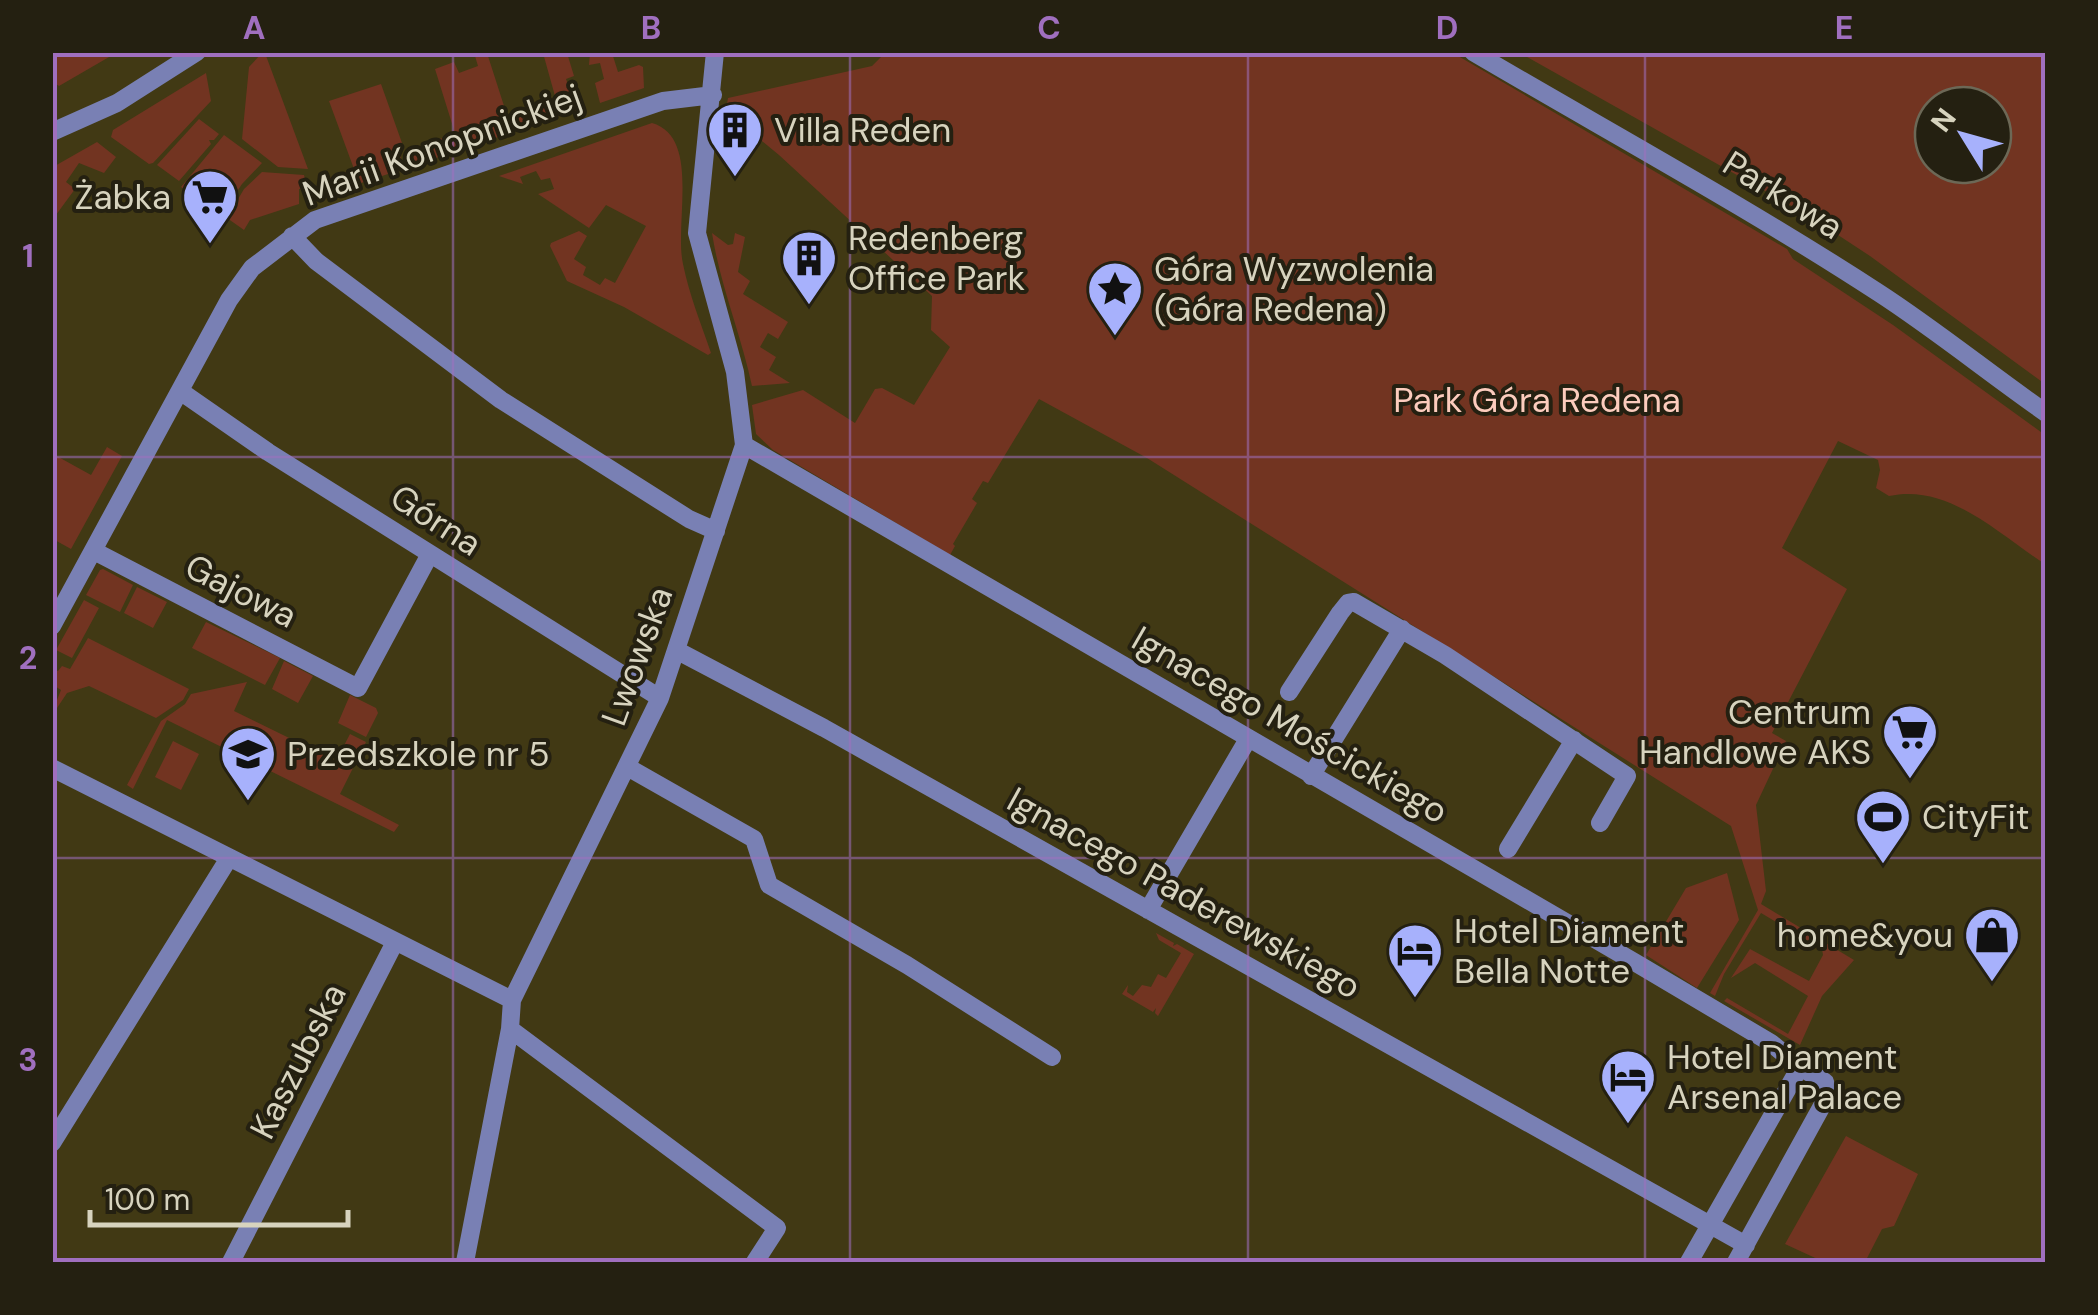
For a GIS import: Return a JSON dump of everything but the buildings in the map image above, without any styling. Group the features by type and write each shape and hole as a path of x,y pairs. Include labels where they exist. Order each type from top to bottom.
{"street":[{"path":"52,132 117,103 197,52"},
{"name":"Lwowska","path":"465,1262 510,1029 512,1000 660,698 744,445 735,372 697,233 713,95 714,52"},
{"name":"Parkowa","path":"1473,52 1809,248 1884,296 2046,413"},
{"name":"Marii Konopnickiej","path":"52,626 252,268 292,236 330,214 653,104 713,95"},
{"path":"292,236 316,261 501,400 689,518 716,530"},
{"name":"Górna","path":"180,392 268,452 660,698"},
{"name":"Ignacego Mościckiego","path":"744,445 1771,1044 1825,1082 1828,1095 1746,1245"},
{"name":"Gajowa","path":"94,551 358,688 430,554"},
{"path":"1289,692 1348,603 1354,602 1402,628 1627,776 1600,822"},
{"path":"1311,776 1402,628"},
{"name":"Ignacego Paderewskiego","path":"676,650 776,701 1746,1245"},
{"path":"1148,910 1248,739"},
{"path":"1508,849 1574,740"},
{"path":"52,768 512,1000"},
{"path":"629,768 754,839 769,885 907,965 1052,1057"},
{"path":"52,1142 229,858"},
{"name":"Kaszubska","path":"230,1262 395,942"},
{"path":"510,1029 777,1228 755,1262"},
{"path":"1689,1262 1800,1067"},
{"path":"1736,1262 1746,1245"}],"green space":[{"path":"52,53 116,53 59,86 53,82"},
{"path":"262,53 308,169 278,167 242,139 249,67"},
{"path":"487,53 505,109 507,134 409,167 415,148 451,135 454,130 435,69 454,62 459,73 478,66 475,56"},
{"path":"543,53 567,53 574,76 566,79 572,95 579,93 583,108 518,130 516,121 520,113 550,103 555,96"},
{"path":"590,53 612,53 618,72 643,67 644,88 600,103 595,83 604,79 600,63 589,65"},
{"name":"Park Góra Redena","path":"885,53 1453,53 1787,249 1793,259 1893,325 2045,435 2045,564 1952,504 1911,494 1889,496 1876,488 1878,460 1838,441 1782,548 1847,589 1772,733 1786,741 1756,805 1766,891 1761,904 1854,960 1822,996 1800,1045 1724,1001 1727,998 1788,1034 1808,996 1755,963 1731,978 1750,949 1809,981 1823,955 1822,949 1761,913 1715,996 1710,993 1758,910 1731,826 1147,458 1039,399 988,483 983,481 972,499 977,503 950,555 773,450 756,434 752,405 803,390 855,423 875,389 882,388 914,405 950,347 931,330 932,296 779,155 735,119 725,116 728,98 872,66"},
{"path":"1520,53 2045,53 2045,384 1806,214"},
{"path":"206,73 211,101 153,163 111,137 113,130"},
{"path":"381,84 402,143 400,170 316,198 324,181 354,169 329,101"},
{"path":"199,119 219,134 209,140 211,144 179,181 157,165"},
{"path":"652,123 667,131 681,163 683,264 711,353 708,355 624,307 567,281 550,246 579,231 587,236 574,259 586,267 583,275 600,285 605,278 615,283 646,226 606,205 589,228 538,194 554,189 550,178 541,180 536,171 520,177 523,184 499,176"},
{"path":"224,135 262,163 222,214 181,187"},
{"path":"97,142 116,157 104,173 79,163 66,182 75,189 53,219 53,167"},
{"path":"262,172 304,175 307,188 299,189 299,204 250,220 244,230 227,218 244,189"},
{"path":"712,233 728,245 733,244 735,233 745,237 738,272 750,281 743,294 788,322 778,339 768,333 760,347 776,357 769,370 790,383 752,386"},
{"path":"107,447 122,456 71,549 53,539 53,454 91,475"},
{"path":"103,569 133,585 120,612 86,595"},
{"path":"137,587 167,602 153,628 124,613"},
{"path":"84,600 99,608 72,658 56,650"},
{"path":"206,622 280,658 265,685 192,648"},
{"path":"88,638 189,689 183,700 156,718 89,686 67,693 53,710 61,690 53,685 53,669 70,669"},
{"path":"284,661 313,676 298,703 272,689"},
{"path":"247,682 234,711 336,761 350,734 366,742 340,794 399,825 394,832 167,720 133,789 127,785 161,721 185,704 191,694"},
{"path":"350,695 376,708 378,713 366,737 338,723"},
{"path":"173,741 199,754 181,790 155,777"},
{"path":"1727,873 1739,920 1697,988 1646,955 1686,888"},
{"path":"1156,933 1173,946 1177,944 1194,954 1158,1016 1156,1008 1153,1012 1122,994 1128,985 1127,992 1133,996 1142,985 1151,987 1158,974 1166,978 1181,953 1159,940"},
{"path":"1846,1136 1918,1174 1894,1226 1882,1229 1865,1262 1824,1262 1785,1244"}],"place":[{"name":"Villa Reden","path":"735,179"},
{"name":"Żabka","path":"210,246"},
{"name":"Redenberg Office Park","path":"809,307"},
{"name":"Góra Wyzwolenia (Góra Redena)","path":"1115,338"},
{"name":"Centrum Handlowe AKS","path":"1910,781"},
{"name":"Przedszkole nr 5","path":"248,803"},
{"name":"CityFit","path":"1883,866"},
{"name":"home&you","path":"1992,984"},
{"name":"Hotel Diament Bella Notte","path":"1415,1000"},
{"name":"Hotel Diament Arsenal Palace","path":"1628,1126"}]}
